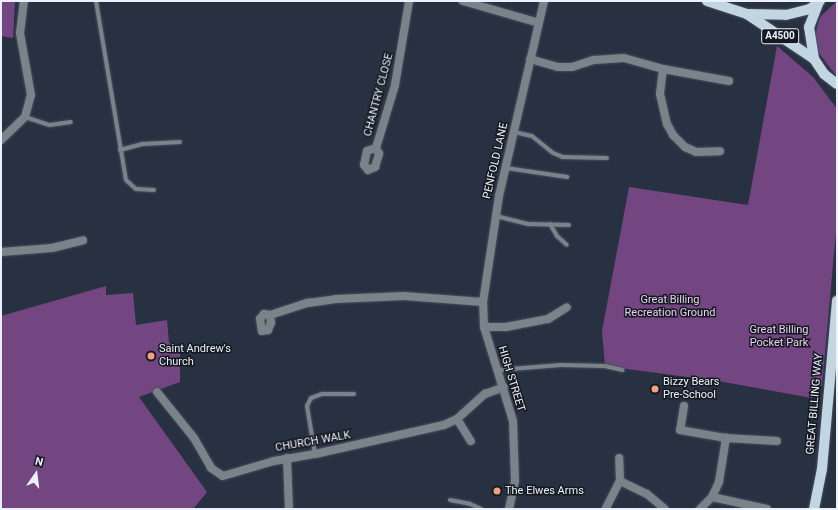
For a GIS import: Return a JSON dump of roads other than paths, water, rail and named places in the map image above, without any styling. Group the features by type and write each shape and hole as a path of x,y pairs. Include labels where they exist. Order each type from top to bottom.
{"main road":[{"name":"A4500","path":"707,1 746,14 814,59"},
{"name":"A4500","path":"746,14 786,15 810,9 819,2"},
{"path":"819,2 809,28 814,59 824,74 836,85"},
{"name":"GREAT BILLING WAY","path":"814,509 822,469 837,301"}],"street":[{"path":"1,140 25,118 32,95 20,33 24,1"},
{"name":"CHANTRY CLOSE","path":"376,148 396,85 409,1"},
{"path":"463,1 539,23"},
{"name":"PENFOLD LANE","path":"484,327 483,302 496,216 544,1"},
{"path":"530,59 558,67 572,67 594,60 624,58 663,69 729,81"},
{"path":"663,69 660,94 667,124 673,135 685,147 696,152 720,151"},
{"path":"1,252 52,248 83,240"},
{"path":"270,314 308,303 374,296 483,302"},
{"path":"484,327 506,326 548,319 567,308"},
{"name":"HIGH STREET","path":"484,327 504,387 513,421 516,464 509,509"},
{"name":"CHURCH WALK","path":"157,392 194,438 211,468 223,476 287,458 315,454 418,432 457,419 485,394 504,387"},
{"path":"684,406 680,430 726,438 777,441"},
{"path":"457,419 471,441"},
{"path":"700,509 712,497 719,482 726,438"},
{"path":"287,458 290,509"},
{"path":"606,508 620,482 619,458"},
{"path":"620,482 647,494 665,509"},
{"path":"712,497 767,509"}],"lane":[{"path":"96,1 126,180 131,186 154,190"},
{"path":"25,118 50,125 71,122"},
{"path":"514,132 532,136 553,153 563,157 576,159 607,158"},
{"path":"120,150 143,144 180,142"},
{"path":"506,168 567,177"},
{"path":"496,216 529,224 569,225"},
{"path":"550,224 557,236 567,245"},
{"path":"498,370 561,365 605,366 623,370"},
{"path":"315,454 307,406 311,398 322,394 354,394"},
{"path":"450,500 470,504 481,509"}],"place":[{"name":"Saint Andrew's Church","path":"151,356"},
{"name":"Bizzy Bears Pre-School","path":"655,389"},
{"name":"The Elwes Arms","path":"497,491"}],"park label":[{"name":"Great Billing Recreation Ground","path":"670,307"},
{"name":"Great Billing Pocket Park","path":"779,337"}]}
